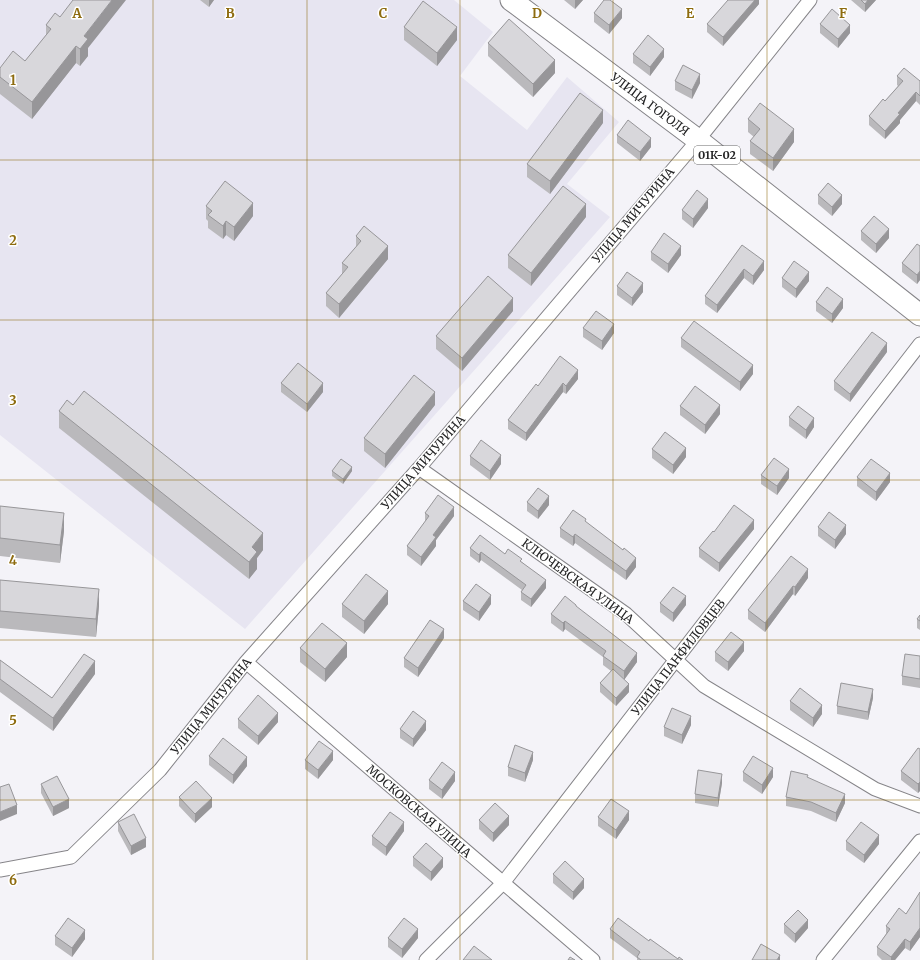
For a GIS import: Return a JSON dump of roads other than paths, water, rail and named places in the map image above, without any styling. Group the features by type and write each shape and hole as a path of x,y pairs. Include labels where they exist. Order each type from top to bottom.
{"main road":[{"name":"УЛИЦА ГОГОЛЯ","path":"511,0 698,140 920,315"}],"street":[{"name":"УЛИЦА МИЧУРИНА","path":"0,870 71,857 160,770 246,662 419,468 698,140 810,0"},
{"name":"УЛИЦА ПАНФИЛОВЦЕВ","path":"426,960 503,883 920,344"},
{"name":"КЛЮЧЕВСКАЯ УЛИЦА","path":"419,468 626,614 704,686 875,789 920,806"},
{"name":"МОСКОВСКАЯ УЛИЦА","path":"246,662 593,960"},
{"path":"823,960 920,841"}]}
